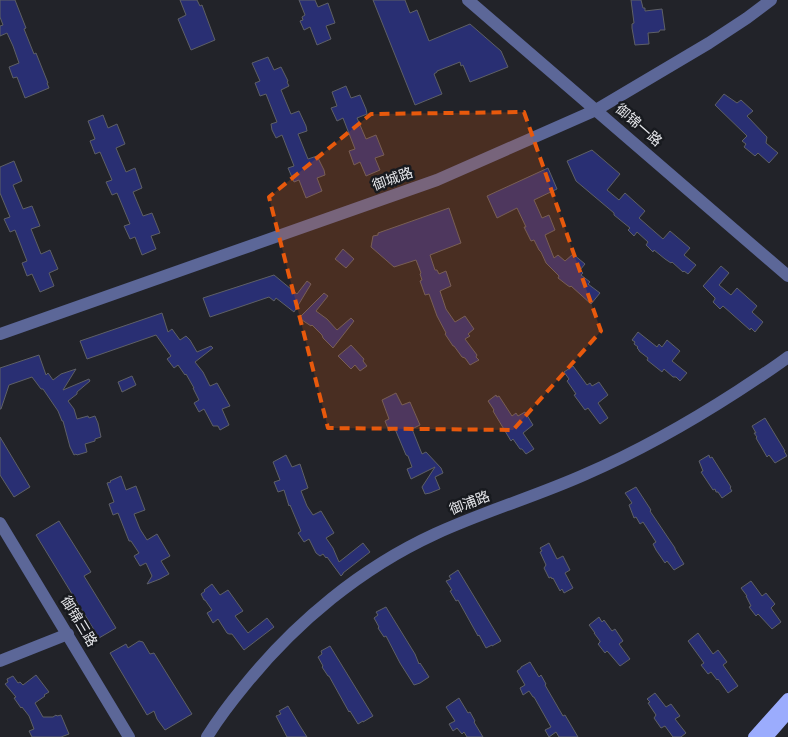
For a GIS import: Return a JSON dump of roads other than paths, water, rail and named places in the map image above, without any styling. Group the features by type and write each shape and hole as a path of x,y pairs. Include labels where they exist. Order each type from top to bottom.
{"main road":[{"path":"754,737 788,699"},
{"path":"767,737 788,713"}],"street":[{"name":"御锦一路","path":"468,0 788,276"},
{"name":"御城路","path":"0,334 437,180 596,110 709,43 771,0"},
{"name":"御浦路","path":"207,737 224,711 262,664 306,620 378,565 437,533 540,494 631,453 708,411 788,357"},
{"name":"御锦三路","path":"0,523 129,737"},
{"path":"0,661 68,634"}]}
